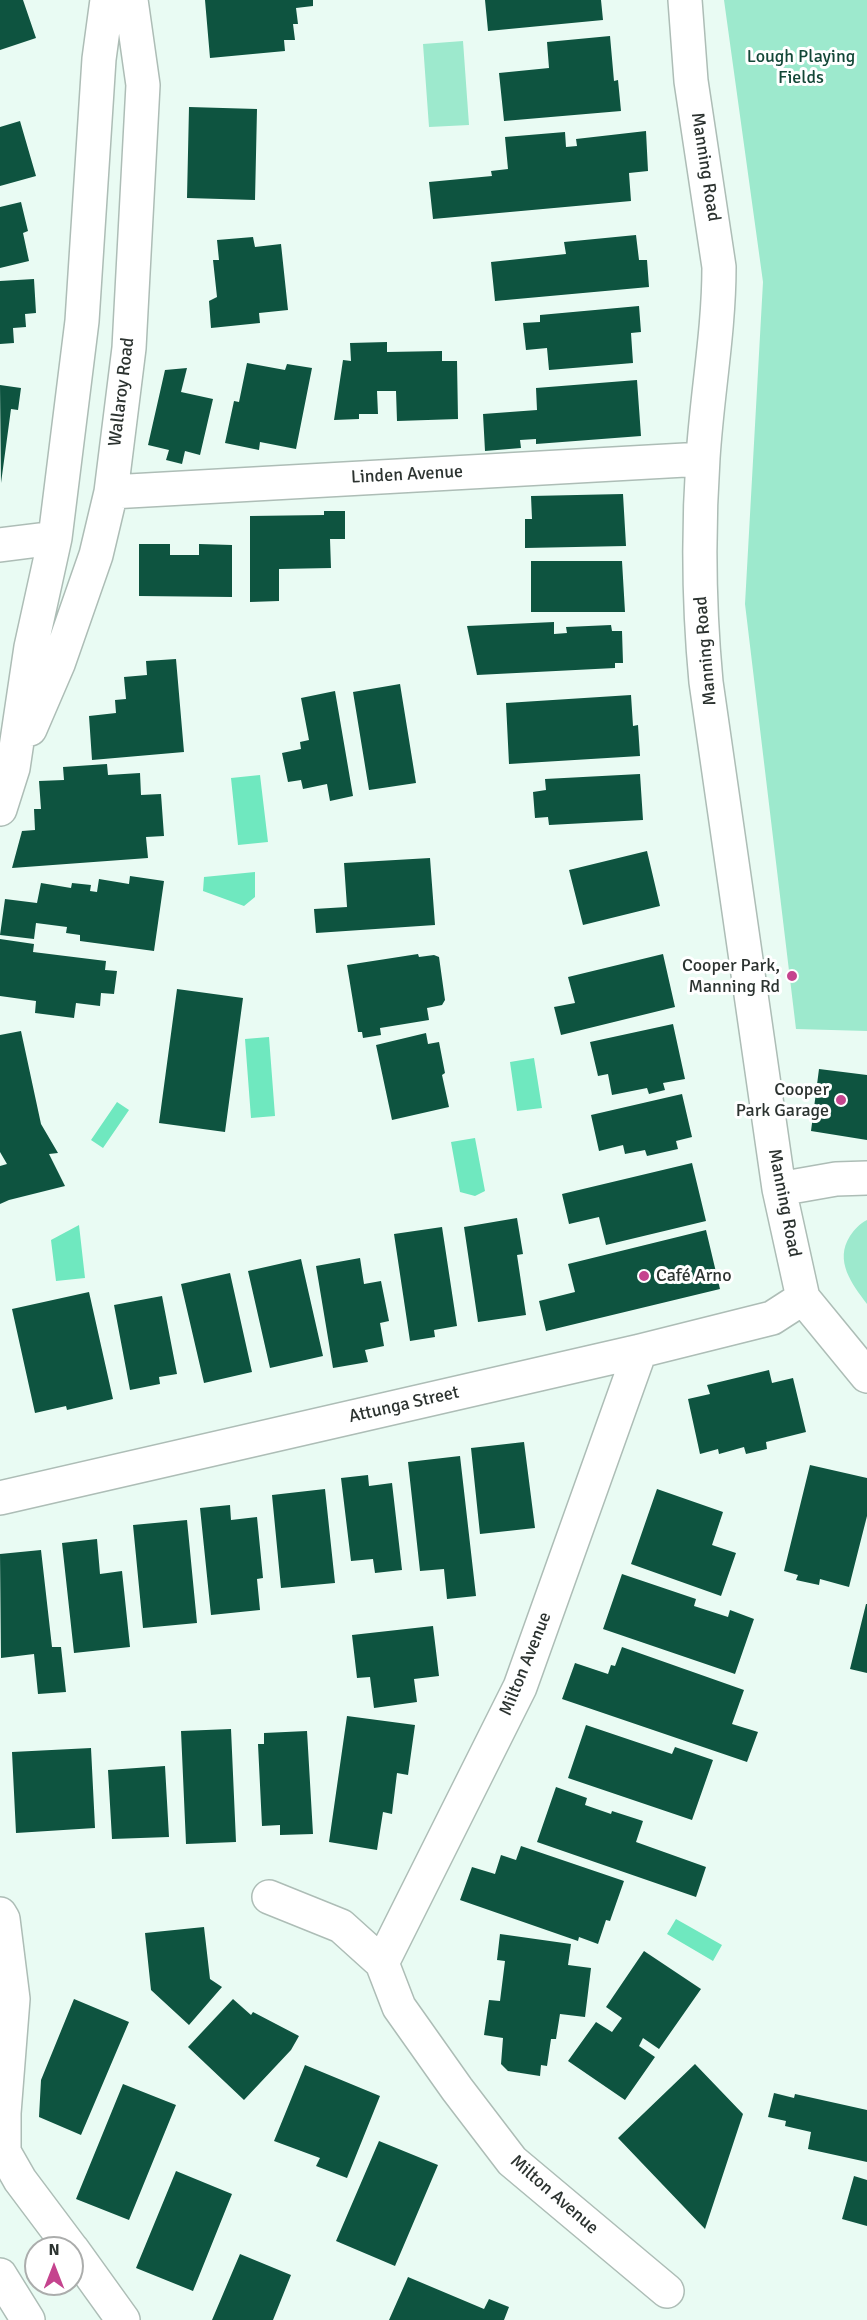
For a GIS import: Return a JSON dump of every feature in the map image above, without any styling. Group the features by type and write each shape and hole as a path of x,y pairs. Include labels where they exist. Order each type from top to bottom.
{"street":[{"name":"Wallaroy Road","path":"14,768 30,646 55,538 82,321 99,59 107,0"},
{"name":"Wallaroy Road","path":"0,808 14,768 62,653 96,555 111,492 129,348 143,85 131,0"},
{"name":"Manning Road","path":"685,0 691,81 719,267 719,297 703,459 700,601 705,672 779,1189 803,1298"},
{"name":"Linden Avenue","path":"111,492 703,459"},
{"path":"0,545 55,538"},
{"path":"779,1189 836,1179 867,1178"},
{"path":"803,1298 867,1376"},
{"name":"Attunga Street","path":"0,1498 640,1351 772,1318 803,1298"},
{"name":"Milton Avenue","path":"382,1963 520,1687 640,1351"},
{"name":"Milton Avenue","path":"269,1898 341,1926 382,1963 399,2007 512,2161 667,2291"},
{"path":"0,1914 3,1919 14,1999 4,2113 4,2152 20,2180 62,2236"},
{"path":"84,2266 123,2320"},
{"path":"0,2275 28,2320"}],"green space":[{"name":"Lough Playing Fields","path":"724,0 867,0 867,1031 796,1029 745,604 763,282"},
{"path":"463,41 469,125 429,127 423,44"},
{"path":"867,1220 867,1304 847,1272 844,1254 850,1236"}],"shaded area":[{"path":"260,775 268,842 238,845 231,778"},
{"path":"255,872 255,897 244,906 203,891 204,877"},
{"path":"269,1037 275,1116 251,1118 245,1039"},
{"path":"534,1058 542,1108 517,1111 510,1062"},
{"path":"117,1102 129,1110 103,1148 91,1140"},
{"path":"475,1138 485,1191 475,1196 460,1192 451,1142"},
{"path":"79,1225 85,1278 56,1281 51,1240"},
{"path":"676,1919 722,1945 713,1961 667,1934"}],"building":[{"path":"0,0 23,0 36,38 0,50"},
{"path":"205,0 313,0 313,6 296,8 298,24 293,24 295,40 284,40 285,51 210,58"},
{"path":"485,0 601,0 603,20 488,31"},
{"path":"610,36 614,81 618,80 621,111 504,121 499,73 549,68 547,42"},
{"path":"189,107 257,109 255,200 187,198"},
{"path":"20,121 36,176 0,186 0,127"},
{"path":"646,131 648,171 629,173 631,201 433,219 429,182 492,176 491,171 508,169 505,137 565,132 566,147 577,146 576,139"},
{"path":"21,202 28,231 23,233 29,261 0,268 0,207"},
{"path":"636,235 639,260 647,260 649,287 495,301 491,262 566,254 564,242"},
{"path":"253,237 255,247 281,244 288,310 259,313 260,323 211,328 209,301 217,297 213,260 219,260 217,240"},
{"path":"34,279 36,313 25,314 26,327 13,328 14,343 0,344 0,281"},
{"path":"639,306 641,332 631,333 633,363 549,370 547,348 526,350 523,323 540,322 540,315"},
{"path":"387,342 387,352 442,351 442,361 457,361 458,419 397,421 396,391 377,391 378,414 359,414 359,419 334,420 343,360 351,361 350,343"},
{"path":"247,363 285,370 287,364 312,368 296,449 260,442 259,450 225,443 234,401 239,402"},
{"path":"187,368 181,392 213,399 200,455 185,451 182,464 166,460 169,450 148,445 165,370"},
{"path":"637,380 641,436 536,444 536,439 520,440 521,448 485,451 483,414 537,410 536,388"},
{"path":"0,385 21,388 18,410 11,409 1,483"},
{"path":"623,494 626,546 525,548 525,519 532,519 531,496"},
{"path":"324,511 345,511 345,539 330,539 331,568 279,569 279,601 250,602 250,516 324,515"},
{"path":"139,544 170,544 170,555 199,555 199,544 232,545 232,597 139,596"},
{"path":"531,561 622,561 625,612 531,612"},
{"path":"554,622 554,634 567,633 566,627 611,625 612,631 622,631 623,663 615,663 615,668 477,675 467,626"},
{"path":"176,659 184,752 92,760 89,716 116,713 115,700 126,699 124,677 147,675 146,661"},
{"path":"400,684 416,783 369,790 353,692"},
{"path":"335,691 353,796 330,801 327,784 303,789 301,780 288,782 282,753 301,749 300,742 309,740 301,698"},
{"path":"631,695 633,726 638,725 640,756 509,764 506,703"},
{"path":"107,764 108,775 140,773 141,795 161,794 164,836 146,837 148,858 12,868 22,831 35,830 34,809 41,809 39,781 64,780 63,767"},
{"path":"640,774 643,820 549,825 548,817 535,818 533,792 546,790 545,779"},
{"path":"647,851 660,906 583,925 569,870"},
{"path":"430,858 435,925 316,933 314,909 347,907 344,863"},
{"path":"130,876 164,881 154,951 80,941 80,935 66,933 67,927 36,923 34,939 0,935 5,899 37,903 41,883 71,888 72,883 91,885 90,891 97,892 99,879 129,884"},
{"path":"0,939 34,944 33,952 106,961 105,970 117,971 114,994 101,993 100,1006 76,1003 74,1018 35,1013 36,1001 0,996"},
{"path":"418,954 419,957 434,955 439,957 445,1000 442,1005 427,1008 429,1020 380,1028 381,1035 363,1038 362,1032 358,1032 347,965"},
{"path":"663,954 675,1007 561,1035 554,1007 575,1003 568,977"},
{"path":"177,989 243,998 225,1132 159,1123"},
{"path":"673,1024 685,1079 663,1083 665,1090 649,1094 647,1088 612,1095 608,1074 598,1076 590,1042"},
{"path":"21,1031 41,1124 58,1153 49,1154 65,1186 0,1204 0,1166 7,1164 0,1152 0,1035"},
{"path":"426,1033 428,1044 439,1042 445,1073 442,1075 449,1107 392,1120 376,1045"},
{"name":"Cooper Park Garage","path":"819,1069 867,1075 867,1140 811,1131"},
{"path":"682,1094 692,1137 676,1141 678,1149 647,1156 645,1150 625,1154 623,1145 599,1151 591,1115"},
{"path":"692,1163 706,1221 606,1245 599,1217 569,1224 562,1194"},
{"path":"517,1218 523,1254 517,1255 526,1315 478,1322 464,1227"},
{"path":"442,1227 457,1326 434,1330 435,1337 410,1341 394,1234"},
{"name":"Café Arno","path":"706,1230 720,1289 546,1331 539,1301 575,1292 568,1264"},
{"path":"360,1258 364,1284 381,1281 389,1321 380,1323 384,1346 365,1350 368,1362 333,1368 316,1266"},
{"path":"301,1259 323,1356 270,1368 248,1271"},
{"path":"230,1273 252,1372 204,1383 181,1284"},
{"path":"89,1292 113,1399 67,1410 66,1406 35,1413 12,1309"},
{"path":"162,1296 177,1374 159,1377 160,1384 130,1390 114,1305"},
{"path":"769,1370 772,1383 793,1378 806,1432 766,1442 767,1449 746,1454 744,1447 719,1454 718,1449 700,1454 688,1399 710,1394 707,1385"},
{"path":"524,1442 535,1528 480,1534 471,1448"},
{"path":"460,1456 476,1596 447,1599 444,1569 420,1571 408,1462"},
{"path":"810,1465 867,1478 867,1516 849,1587 820,1579 819,1585 796,1580 798,1575 784,1571"},
{"path":"368,1475 369,1486 392,1483 402,1570 375,1573 373,1559 351,1561 341,1478"},
{"path":"325,1489 335,1583 281,1588 272,1495"},
{"path":"657,1489 723,1512 712,1545 736,1553 721,1596 631,1564"},
{"path":"230,1505 231,1520 257,1517 263,1578 257,1579 260,1610 211,1615 200,1508"},
{"path":"187,1520 197,1623 143,1628 133,1525"},
{"path":"97,1539 100,1574 122,1571 130,1647 74,1653 62,1543"},
{"path":"41,1550 52,1647 61,1647 66,1692 38,1694 34,1654 1,1658 0,1554"},
{"path":"622,1574 696,1599 694,1606 728,1617 730,1610 754,1619 735,1674 603,1629"},
{"path":"867,1604 867,1673 850,1669"},
{"path":"433,1626 439,1676 414,1679 417,1702 374,1708 370,1677 357,1678 352,1635"},
{"path":"622,1647 744,1690 732,1724 758,1732 747,1762 562,1699 575,1663 608,1674 611,1665 615,1666"},
{"path":"347,1716 415,1725 408,1775 397,1773 392,1814 383,1812 377,1850 329,1842"},
{"path":"586,1725 672,1754 675,1747 713,1760 692,1820 568,1778"},
{"path":"231,1729 236,1842 186,1844 181,1731"},
{"path":"307,1731 313,1834 280,1835 280,1825 262,1826 258,1744 264,1744 264,1733"},
{"path":"91,1748 95,1828 16,1833 12,1752"},
{"path":"165,1766 169,1837 112,1839 108,1770"},
{"path":"556,1787 587,1798 585,1805 643,1821 636,1842 706,1867 696,1897 537,1842"},
{"path":"521,1846 624,1881 610,1921 606,1920 598,1944 579,1937 578,1941 460,1900 472,1867 495,1874 501,1855 516,1860"},
{"path":"204,1927 210,1979 222,1987 189,2025 151,1990 145,1933"},
{"path":"500,1934 571,1944 568,1965 591,1968 585,2017 560,2014 556,2039 551,2039 547,2066 541,2065 540,2076 508,2071 501,2064 503,2038 484,2035 489,2000 500,2001 505,1961 497,1960"},
{"path":"644,1951 701,1989 659,2049 643,2038 639,2046 655,2057 625,2100 568,2061 596,2022 612,2032 622,2018 606,2007"},
{"path":"74,1999 129,2022 81,2135 39,2117 41,2080"},
{"path":"233,1999 251,2015 253,2012 299,2036 291,2050 244,2100 188,2047"},
{"path":"695,2064 743,2114 705,2229 618,2138"},
{"path":"305,2065 380,2096 347,2178 316,2166 320,2158 274,2141"},
{"path":"123,2084 176,2105 129,2220 76,2199"},
{"path":"774,2093 794,2098 795,2094 867,2110 867,2162 808,2149 811,2132 785,2126 786,2121 768,2117"},
{"path":"379,2141 438,2165 395,2266 336,2241"},
{"path":"176,2171 232,2194 193,2291 136,2268"},
{"path":"854,2176 867,2180 867,2226 842,2219"},
{"path":"240,2254 291,2275 273,2320 212,2320"},
{"path":"408,2277 484,2309 489,2299 509,2307 504,2320 389,2320"}],"place":[{"name":"Cooper Park, Manning Rd","path":"792,976"},
{"name":"Cooper Park Garage","path":"841,1100"},
{"name":"Café Arno","path":"644,1276"}]}
